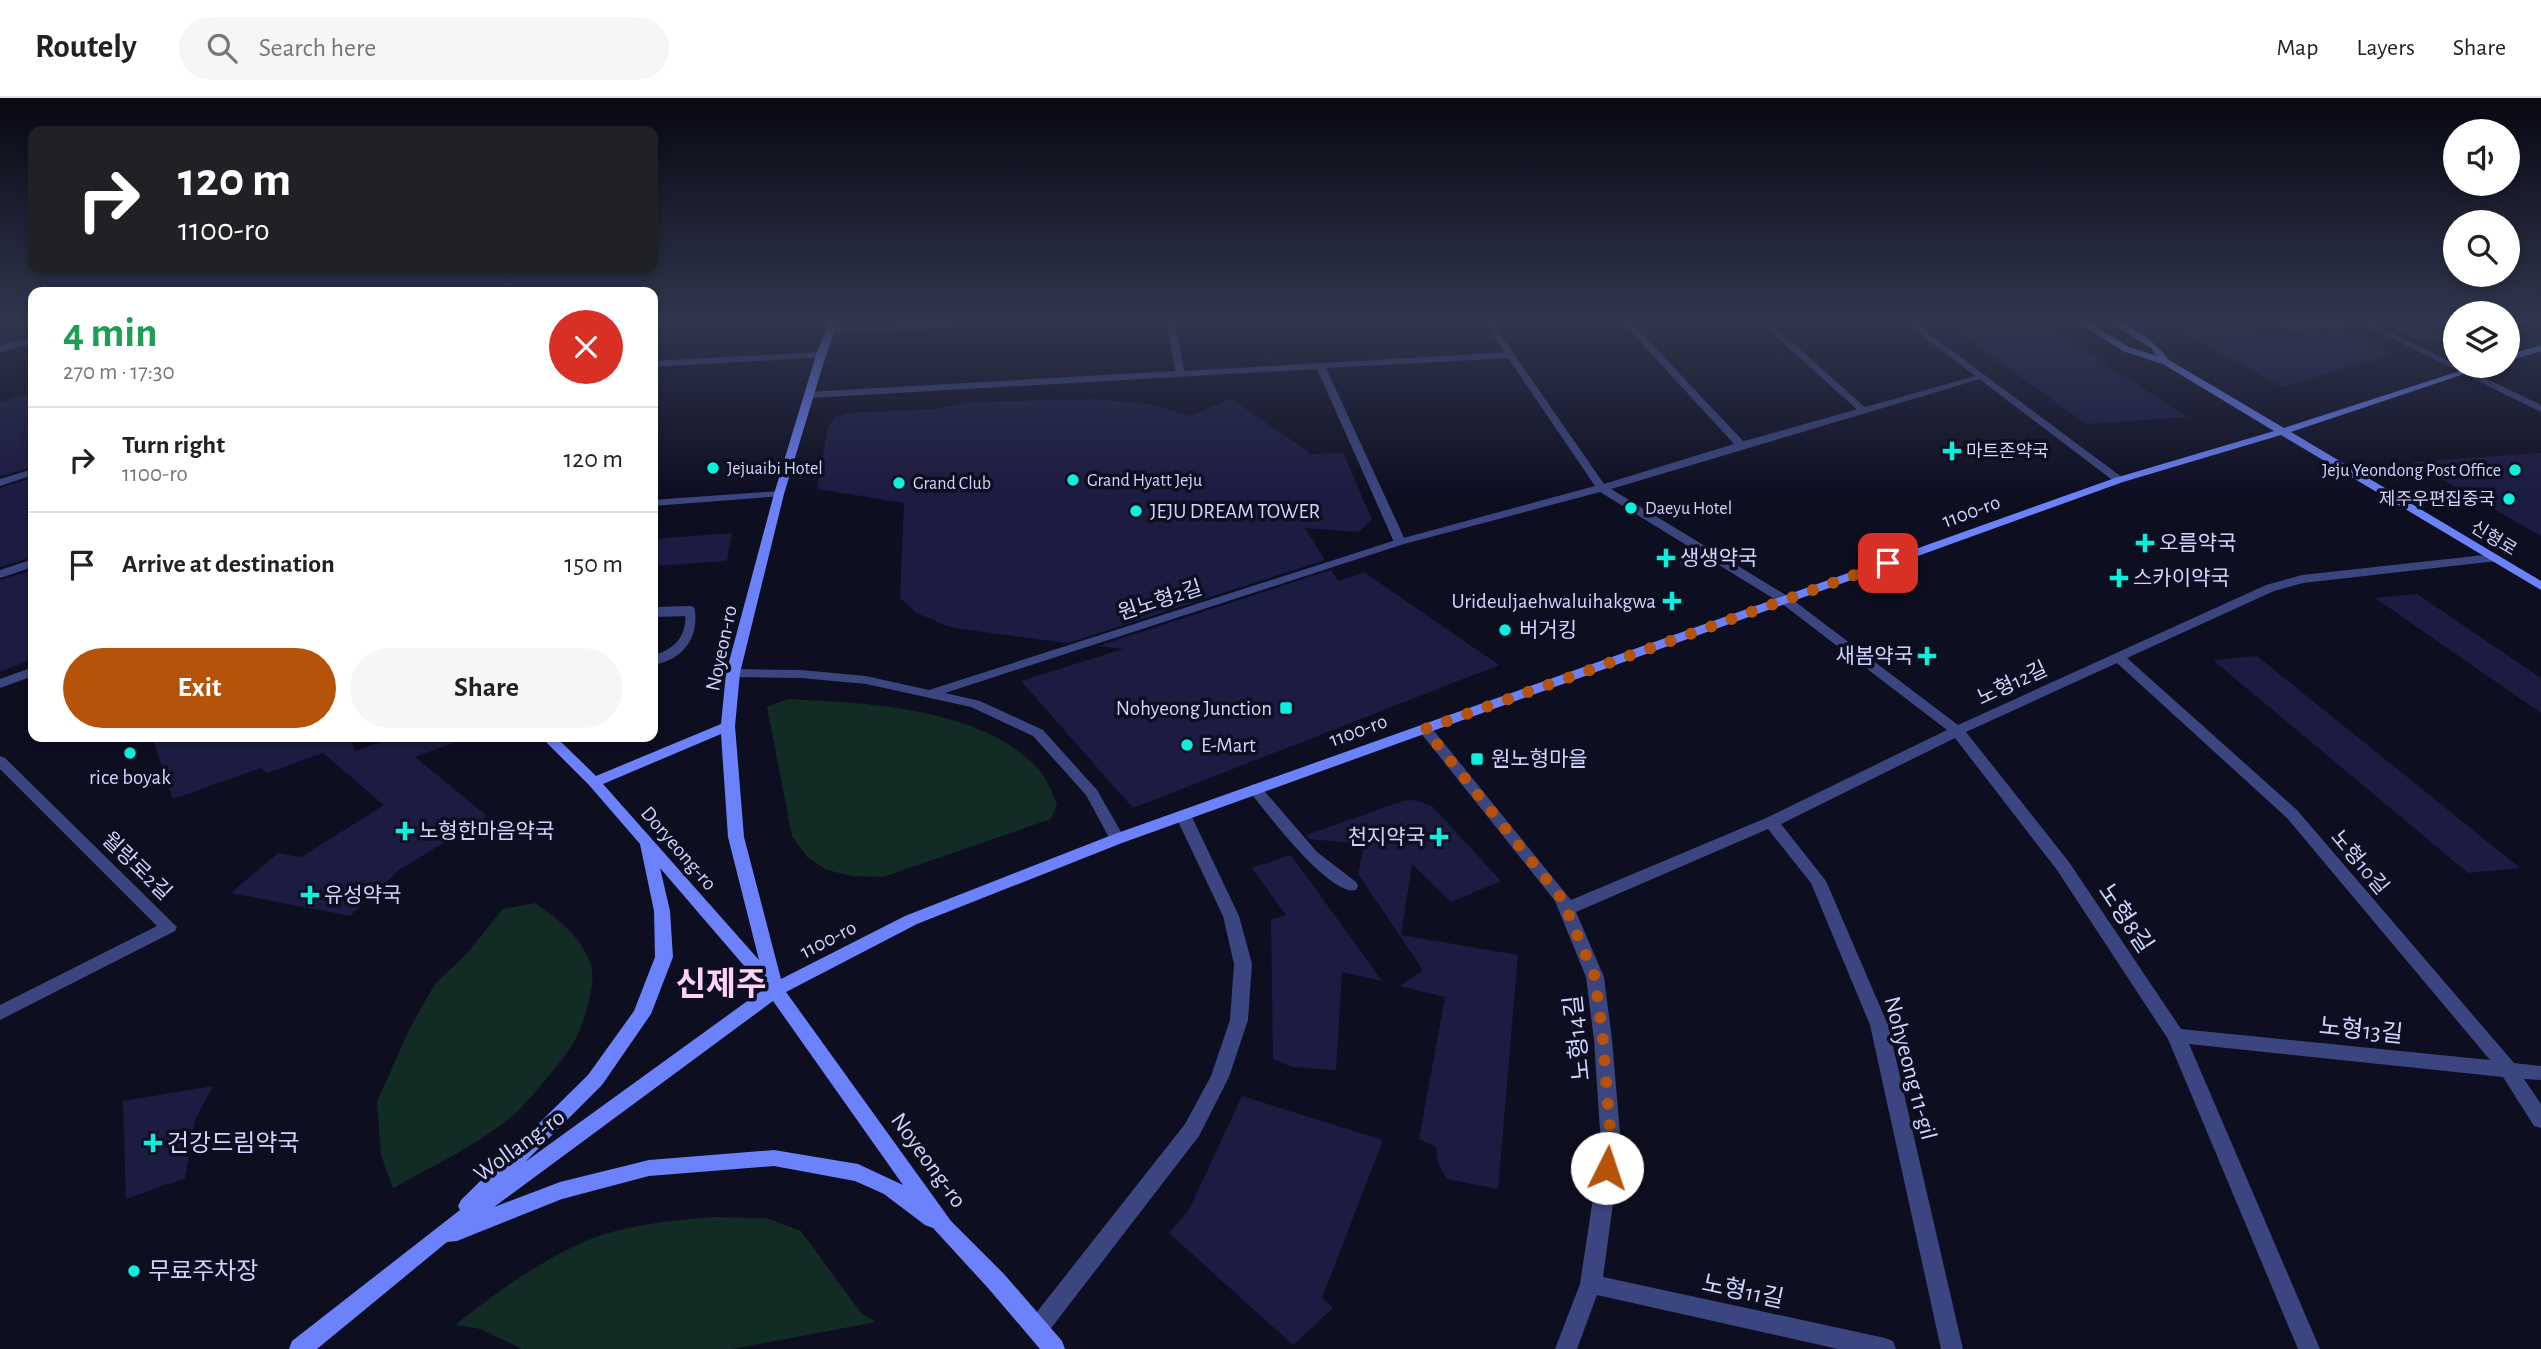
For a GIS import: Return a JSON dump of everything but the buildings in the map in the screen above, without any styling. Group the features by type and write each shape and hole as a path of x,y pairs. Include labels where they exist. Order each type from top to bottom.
{"main road":[{"name":"Noyeon-ro","path":"775,990 736,837 728,726 733,673 779,494 814,379"},
{"name":"신형로","path":"2196,379 2541,586"},
{"name":"1100-ro","path":"775,990 911,920 1117,839 2119,480 2285,431 2442,379"},
{"path":"594,782 728,726"},
{"name":"Doryeong-ro","path":"553,742 594,782 775,990"},
{"path":"433,1241 595,1080 642,1014 663,957 662,911 647,844"},
{"name":"Noyeong-ro","path":"775,990 944,1227 996,1281 1054,1349"},
{"name":"Wollang-ro","path":"299,1349 433,1241 775,990"},
{"path":"433,1241 560,1191 649,1168 774,1158 858,1173 891,1188 944,1227"}],"street":[{"path":"809,395 1072,379"},
{"path":"1326,379 1400,542"},
{"path":"1528,379 1602,488"},
{"path":"1680,379 1741,445"},
{"path":"1829,379 1864,411"},
{"name":"원노형2길","path":"933,693 1400,542 1602,488 1741,445 1974,379"},
{"path":"1985,379 2119,480"},
{"path":"2480,379 2541,409"},
{"path":"0,484 28,474"},
{"name":"노형8길","path":"1602,488 1785,600 1957,731 2063,866 2176,1036 2309,1349"},
{"path":"658,503 779,494"},
{"name":"노형12길","path":"1566,909 1770,822 1957,731 2270,588 2302,579 2493,558"},
{"path":"0,574 28,565"},
{"name":"노형10길","path":"2118,656 2292,814 2508,1069 2541,1120"},
{"path":"0,684 28,673"},
{"path":"733,673 852,678 975,704 1038,733 1092,793 1117,839"},
{"name":"노형14길","path":"1425,729 1562,899 1595,977 1611,1145 1591,1284 1566,1349"},
{"name":"월랑로2길","path":"0,761 169,927 0,1013"},
{"path":"1255,789 1311,856 1350,886"},
{"path":"1037,1329 1192,1130 1220,1077 1239,1020 1243,964 1231,916 1183,815"},
{"name":"Nohyeong 11-gil","path":"1770,822 1818,881 1879,1025 1952,1349"},
{"name":"노형13길","path":"2176,1036 2541,1073"},
{"name":"노형11길","path":"1591,1284 1885,1349"}],"lane":[{"path":"658,612 691,611 692,620 690,635 679,648 658,660"}],"green space":[{"path":"788,699 853,703 923,712 988,733 1016,750 1043,775 1057,804 1051,819 883,877 852,876 827,870 807,857 792,836 767,707"},
{"path":"535,903 561,922 575,937 591,965 591,993 574,1042 516,1113 472,1144 393,1188 381,1155 377,1102 409,1030 435,984 468,952 503,909"},
{"path":"714,1217 766,1218 801,1231 861,1313 876,1322 732,1349 522,1349 481,1329 455,1325 530,1271 593,1238 644,1225"}],"place":[{"name":"마트존약국","path":"1952,451"},
{"name":"Jejuaibi Hotel","path":"713,468"},
{"name":"Jeju Yeondong Post Office","path":"2515,470"},
{"name":"Grand Hyatt Jeju","path":"1073,480"},
{"name":"Grand Club","path":"899,483"},
{"name":"제주우편집중국","path":"2509,499"},
{"name":"Daeyu Hotel","path":"1631,508"},
{"name":"JEJU DREAM TOWER","path":"1136,511"},
{"name":"오름약국","path":"2145,543"},
{"name":"생생약국","path":"1666,558"},
{"name":"스카이약국","path":"2119,578"},
{"name":"Urideuljaehwaluihakgwa","path":"1672,601"},
{"name":"버거킹","path":"1505,630"},
{"name":"새봄약국","path":"1927,656"},
{"name":"Nohyeong Junction","path":"1286,708"},
{"name":"E-Mart","path":"1187,745"},
{"name":"rice boyak","path":"130,753"},
{"name":"원노형마을","path":"1477,759"},
{"name":"노형한마음약국","path":"405,831"},
{"name":"천지약국","path":"1439,837"},
{"name":"유성약국","path":"310,895"},
{"name":"건강드림약국","path":"153,1143"},
{"name":"무료주차장","path":"134,1271"}],"district":[{"name":"신제주","path":"721,983"}],"route":[{"path":"1607,1168 1611,1145 1595,977 1562,899 1425,729 1888,563"}]}
